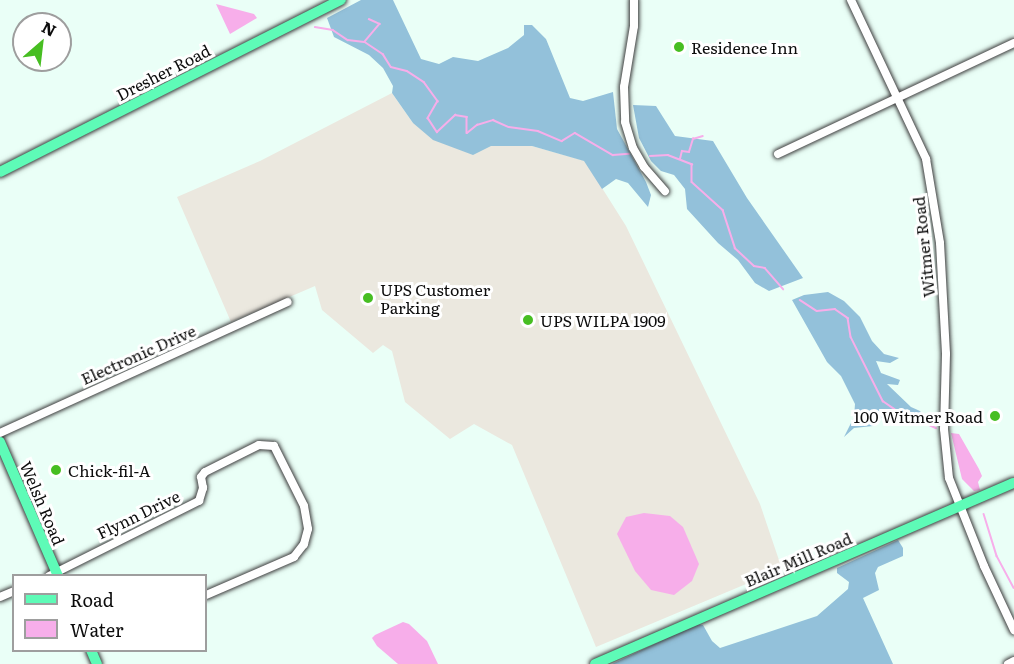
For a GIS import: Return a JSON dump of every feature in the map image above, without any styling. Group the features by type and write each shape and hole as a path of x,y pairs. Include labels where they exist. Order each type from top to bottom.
{"main road":[{"name":"Dresher Road","path":"0,172 340,0"},
{"name":"Welsh Road","path":"0,442 55,574"},
{"name":"Blair Mill Road","path":"595,664 1014,483"}],"street":[{"path":"634,0 634,26 624,87 625,122 633,148 644,167 665,191"},
{"name":"Witmer Road","path":"851,0 926,159 937,216 946,354 944,429 949,478 959,507 1014,630"},
{"path":"778,154 1014,43"},
{"name":"Electronic Drive","path":"0,433 288,302"},
{"name":"Flynn Drive","path":"55,574 199,501 203,488 201,477 205,472 259,445 274,446 304,506 308,529 304,544 294,556 207,596"},
{"path":"1008,664 1014,661"}],"shaded area":[{"path":"361,0 393,0 421,59 439,64 453,57 478,61 508,48 524,35 524,25 532,25 546,39 570,98 583,101 613,92 617,129 646,182 651,195 648,207 628,183 616,179 602,189 584,161 532,146 491,146 473,155 433,140 413,123 392,93 393,86 383,68 369,55 334,37 327,18"},
{"path":"392,93 413,123 491,146 532,146 585,161 626,226 760,504 782,569 596,647 512,445 474,424 450,439 405,402 392,351 383,345 373,353 322,310 315,286 231,322 177,197 260,161"},
{"path":"633,105 656,106 675,136 713,141 747,198 803,278 769,291 755,283 738,260 718,243 687,209 685,189 674,175 661,171 651,161 639,138"},
{"path":"828,292 844,301 860,317 872,341 884,354 899,358 890,363 876,361 881,373 900,380 898,385 887,384 911,407 920,411 923,415 921,424 910,419 885,414 873,426 854,428 844,437 854,417 855,404 841,376 827,362 792,300 804,295"},
{"path":"898,540 903,548 903,556 878,567 875,573 879,590 863,598 893,664 612,664 697,624 703,625 712,641 720,648 817,616 848,589 849,582 837,573 837,568"}],"water":[{"path":"216,4 254,14 257,18 230,34"},
{"path":"951,433 959,434 979,469 982,476 978,482 980,490 974,491 962,479"},
{"path":"644,513 670,516 683,527 699,564 692,581 674,595 651,590 635,571 617,534 626,517"},
{"path":"403,622 409,624 427,641 438,664 398,664 377,646 372,638 375,635"}],"waterway":[{"path":"369,19 380,24 365,42 383,54 391,67 407,71 424,82 438,101 428,118 437,132 455,115 467,117 467,133 477,125 493,120 509,127 538,131 562,141 575,133 613,155 629,154"},
{"path":"315,27 333,30 348,40 364,42"},
{"path":"680,159 682,151 689,152 693,139 703,136"},
{"path":"650,156 668,155 692,164 692,182 723,210 735,248 754,266 765,268 783,289"},
{"path":"800,300 817,311 835,309 848,318 851,337 883,401 896,410 936,428"},
{"path":"984,514 997,556 1014,588"}],"place":[{"name":"Residence Inn","path":"679,47"},
{"name":"UPS Customer Parking","path":"368,298"},
{"name":"UPS WILPA 1909","path":"528,320"},
{"name":"100 Witmer Road","path":"995,416"},
{"name":"Chick-fil-A","path":"56,470"}]}
